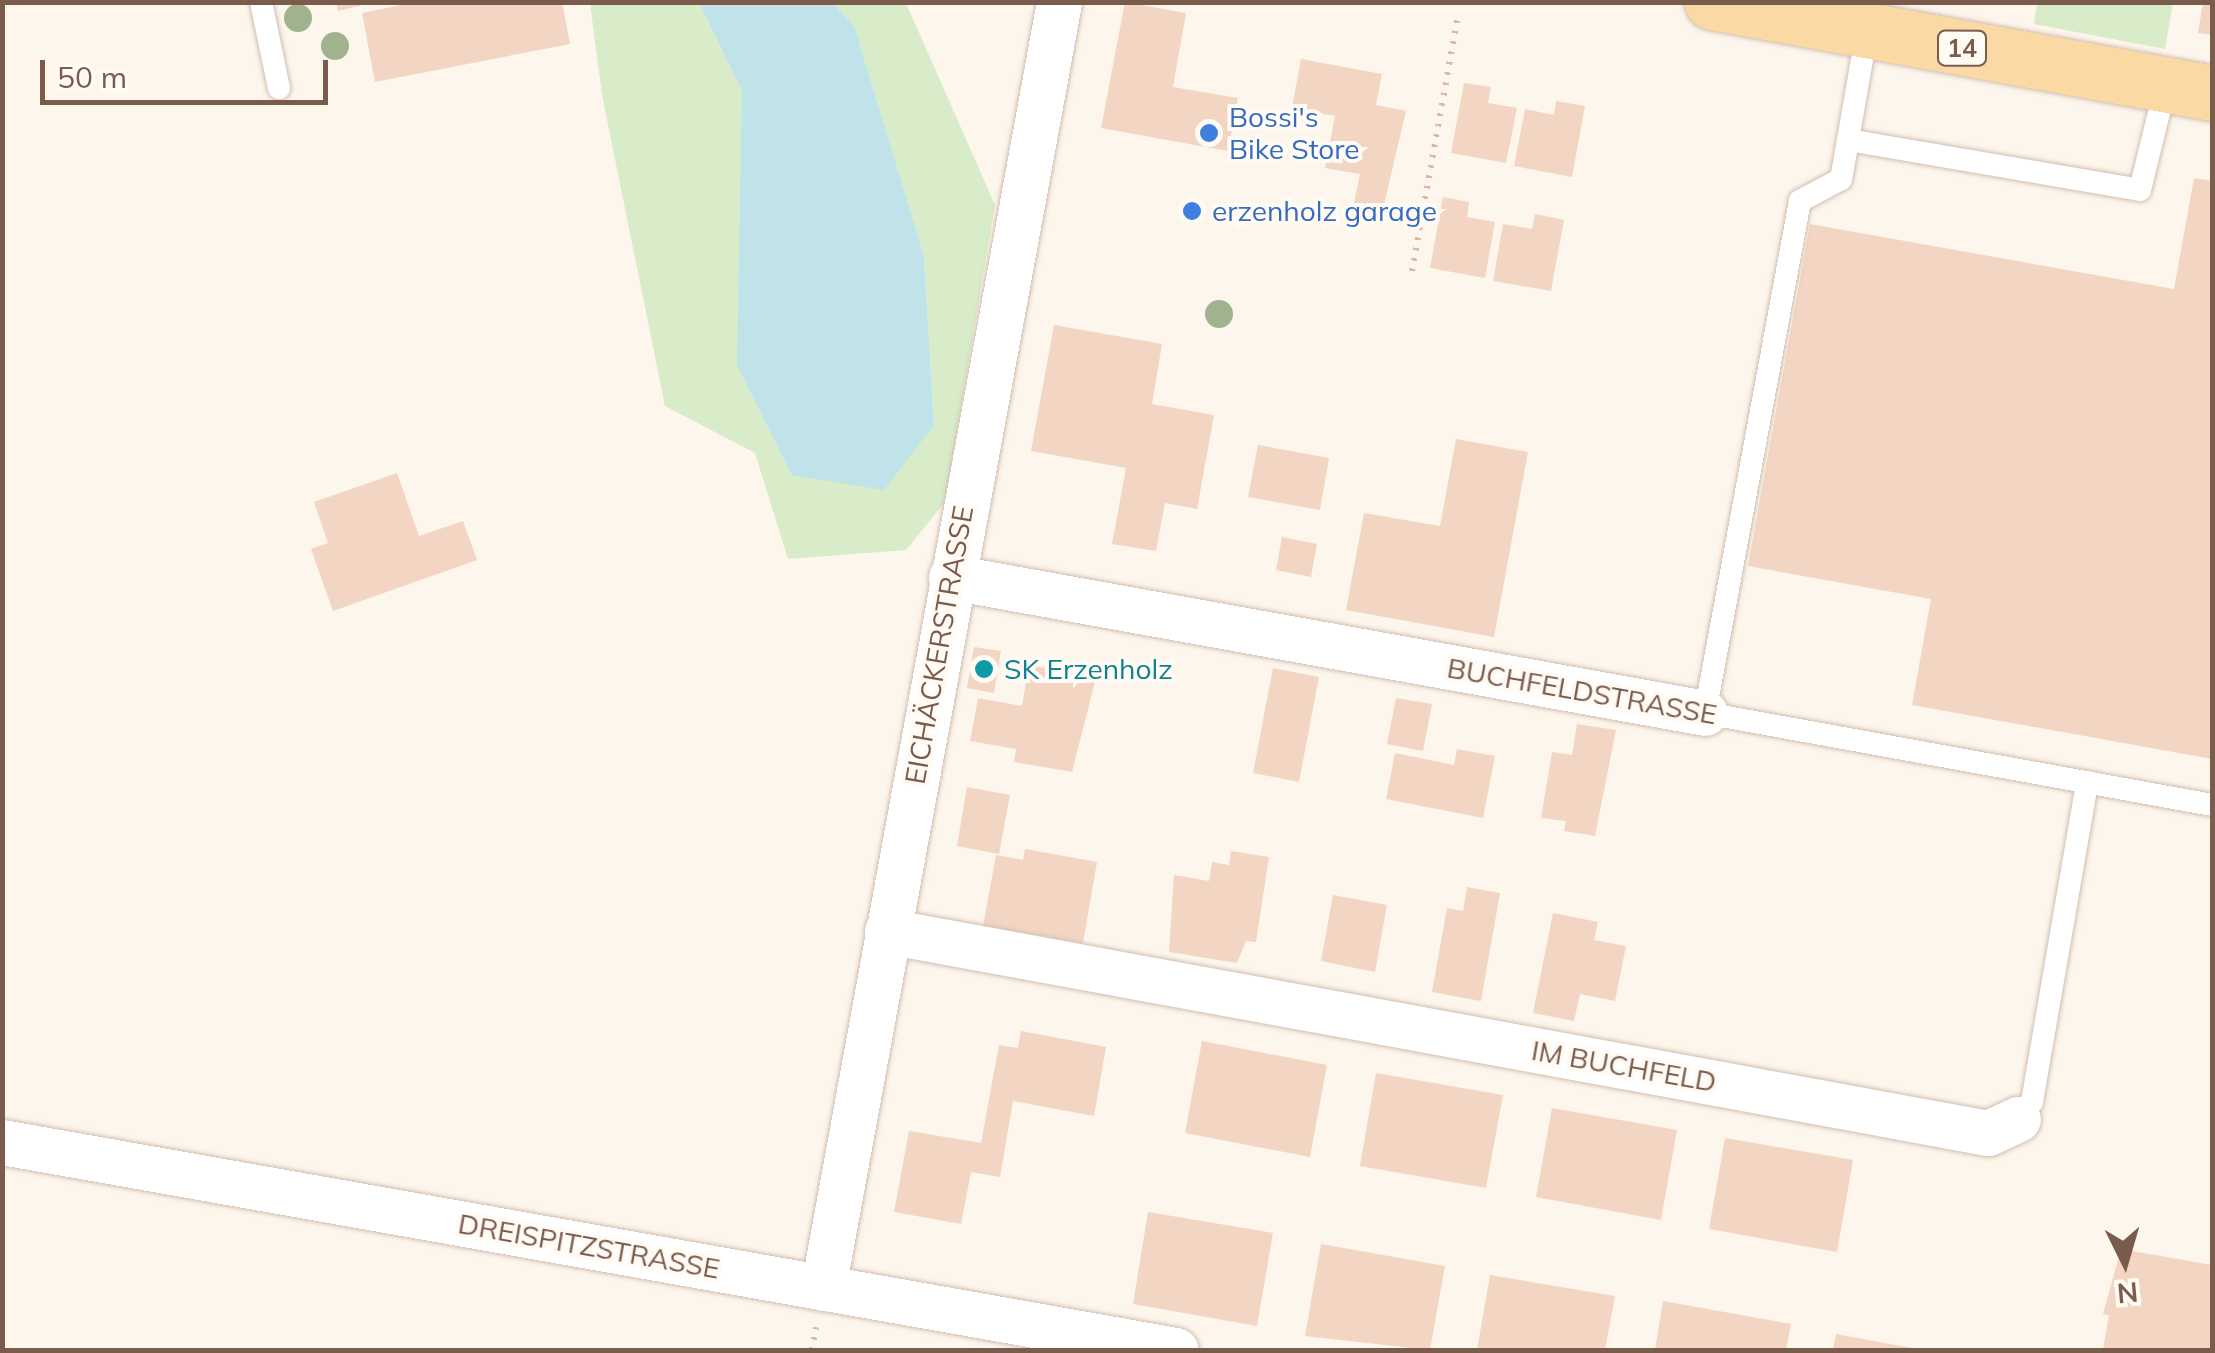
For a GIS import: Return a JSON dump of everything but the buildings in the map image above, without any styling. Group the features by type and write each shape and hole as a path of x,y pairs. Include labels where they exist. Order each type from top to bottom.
{"main road":[{"name":"14","path":"1741,5 2189,89"}],"street":[{"name":"EICHÄCKERSTRASSE","path":"823,1288 1059,2"},
{"name":"BUCHFELDSTRASSE","path":"951,577 1705,713"},
{"name":"IM BUCHFELD","path":"887,931 1988,1133 2018,1119"},
{"name":"DREISPITZSTRASSE","path":"2,1142 1176,1350"}],"lane":[{"path":"261,2 279,88"},
{"path":"1705,713 1800,201 1840,179 1866,31"},
{"path":"1848,140 2140,190 2189,89"},
{"name":"BUCHFELDSTRASSE","path":"1705,713 2212,805"},
{"name":"IM BUCHFELD","path":"2018,1119 2032,1102 2087,782"}],"path":[{"path":"1412,270 1456,20"}],"green space":[{"path":"2037,2 2173,3 2165,49 2034,24"},
{"path":"590,3 699,3 742,91 743,221 934,425 924,256 854,25 832,3 906,3 995,205 945,502 906,550 788,559 755,453 665,406 602,95"}],"water":[{"path":"699,3 832,3 854,25 924,256 934,425 884,490 792,475 737,365 742,91"}],"place":[{"name":"Bossi's Bike Store","path":"1209,133"},
{"name":"erzenholz garage","path":"1192,211"},
{"name":"SK Erzenholz","path":"984,669"}]}
